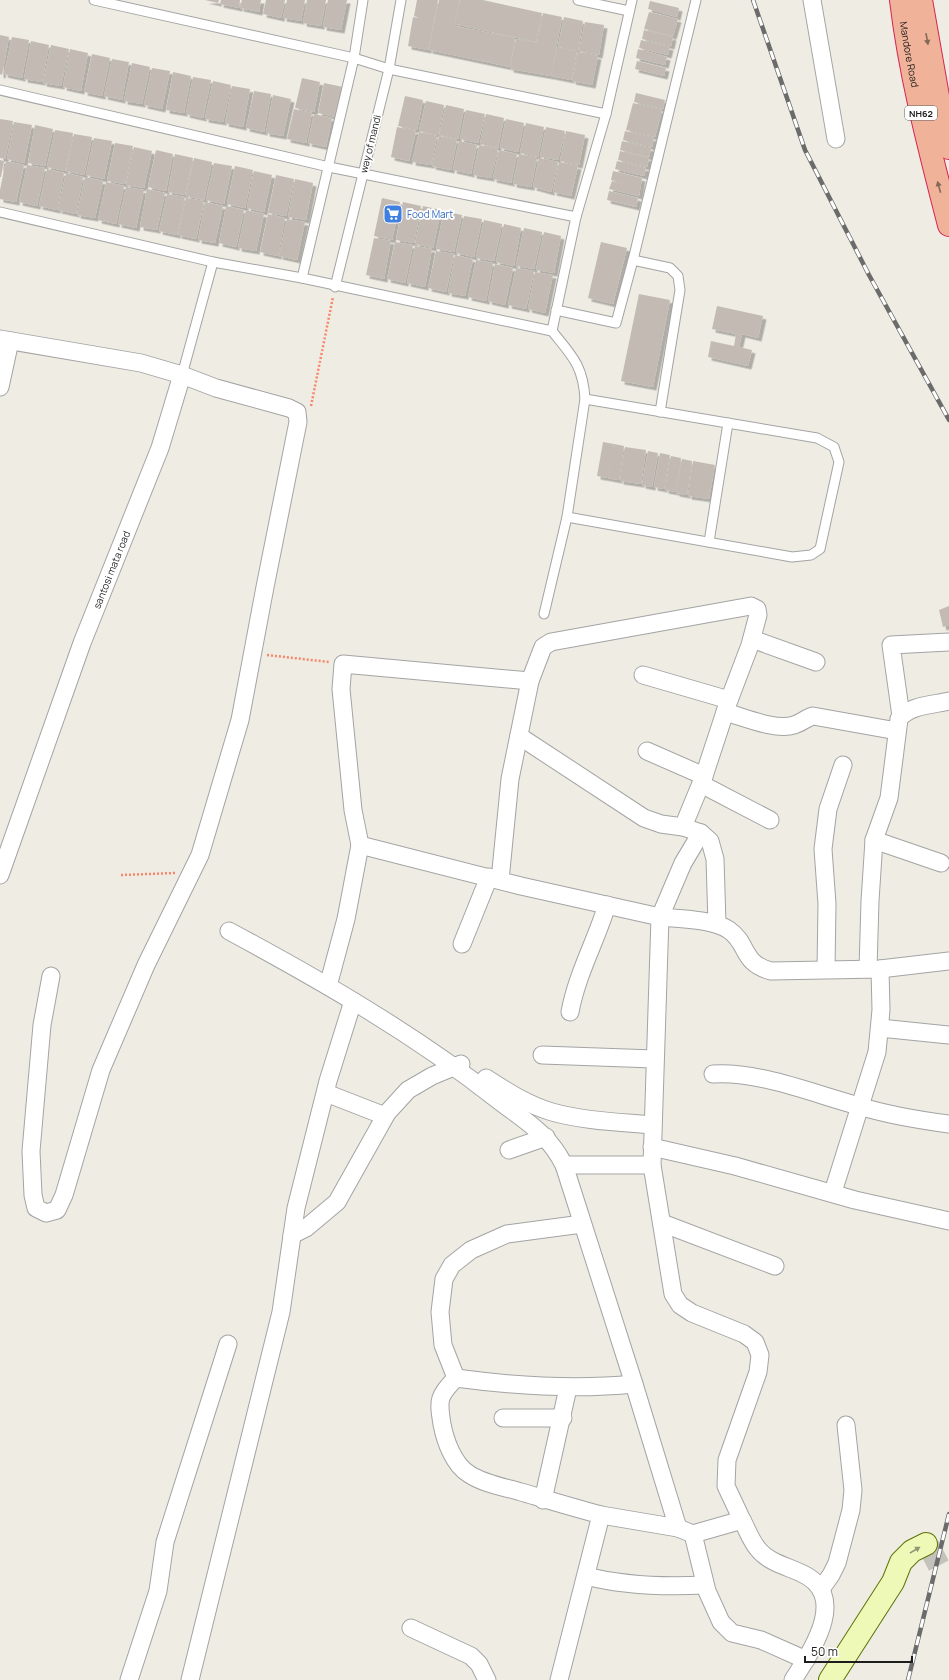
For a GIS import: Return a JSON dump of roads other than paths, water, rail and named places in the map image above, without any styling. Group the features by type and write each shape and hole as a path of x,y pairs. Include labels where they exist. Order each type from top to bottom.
{"highway":[{"name":"Mandore Road","path":"901,0 904,27 923,125 949,225"},
{"name":"Mandore Road","path":"921,0 942,119 949,148"}],"main road":[{"path":"830,1680 893,1582 925,1552"}],"street":[{"path":"812,0 836,139"},
{"path":"0,387 5,340 141,363 182,374 216,388 290,408 297,412 298,422 240,720 200,856 146,965 101,1070 64,1195 57,1210 46,1214 36,1208 33,1195 31,1151 42,1025 51,976"},
{"name":"santosi mata road","path":"0,875 82,643 160,448 182,374"},
{"path":"462,944 494,879 510,779 530,682 543,646 551,642 751,606 757,609 758,615 752,639 727,706 703,780 683,827"},
{"path":"752,639 816,662"},
{"path":"833,1192 877,1052 880,1028 881,1010 874,969 870,901 874,840 889,798 893,780 899,723 891,645 949,642"},
{"path":"328,986 346,919 360,845 352,803 341,689 343,664 530,682"},
{"path":"643,675 727,706 776,727 794,725 805,718 813,716 899,723"},
{"path":"899,723 904,712 949,701"},
{"path":"519,736 644,818 661,824 683,827 701,833 710,841 715,859 717,924"},
{"path":"647,751 703,780 770,820"},
{"path":"826,969 827,904 823,849 828,809 843,765"},
{"path":"701,833 683,863 660,916 654,1059 652,1165 673,1294 680,1305 692,1313 744,1334 755,1342 760,1355 758,1372 727,1460 726,1486 758,1550 776,1563 803,1574 821,1589 826,1610 822,1627 806,1660 793,1680"},
{"path":"874,840 941,863"},
{"path":"360,845 494,879 607,905 660,916 717,924 729,930 736,938 748,959 758,968 771,971 874,969 949,961"},
{"path":"570,1012 578,977 597,935 607,905"},
{"path":"228,931 328,986 455,1067 546,1137 564,1165 678,1528"},
{"path":"190,1680 281,1312 296,1208 326,1093 353,1001"},
{"path":"880,1028 949,1035"},
{"path":"542,1054 654,1059"},
{"path":"292,1235 306,1228 337,1202 385,1116 408,1090 432,1076 462,1064 513,1095 550,1111 582,1119 652,1125"},
{"path":"713,1074 730,1072 792,1086 860,1107 918,1120 949,1124"},
{"path":"326,1093 385,1116"},
{"path":"510,1150 546,1137"},
{"path":"652,1147 734,1166 833,1192 856,1200 949,1221"},
{"path":"564,1165 652,1165"},
{"path":"662,1223 775,1266"},
{"path":"456,1378 443,1345 440,1312 444,1279 452,1265 471,1250 507,1234 582,1224"},
{"path":"129,1680 158,1591 165,1542 228,1344"},
{"path":"456,1378 442,1392 439,1405 443,1428 454,1458 469,1474 486,1482 544,1500 601,1515 678,1528 693,1534 742,1520"},
{"path":"456,1378 568,1388 597,1388 634,1384"},
{"path":"544,1500 563,1418 568,1388"},
{"path":"503,1418 563,1418"},
{"path":"821,1589 837,1563 851,1510 853,1490 846,1425"},
{"path":"559,1680 601,1515"},
{"path":"693,1534 706,1585 721,1622 732,1633 761,1640 806,1660"},
{"path":"586,1576 627,1583 673,1587 706,1585"},
{"path":"411,1628 471,1656 479,1664 487,1680"},
{"path":"471,1680 479,1664"}],"lane":[{"path":"94,0 354,58 389,69 606,114"},
{"path":"302,278 354,58 363,0"},
{"name":"way of mandi","path":"335,287 389,69 401,0"},
{"path":"578,0 629,11"},
{"path":"552,331 576,217 606,114 632,0"},
{"path":"556,310 616,322 634,260 696,0"},
{"path":"0,90 329,167 576,217"},
{"path":"0,212 213,262 302,278 335,287 552,331 578,364 584,384 585,399 567,517 544,614"},
{"path":"634,260 670,268 678,276 680,290 660,412"},
{"name":"santosi mata road","path":"182,374 213,262"},
{"path":"567,517 792,557 811,555 820,548 839,462 834,447 817,438 585,399"},
{"path":"709,542 728,423"}],"tunnel":[{"path":"924,1561 949,1548"}],"railway":[{"path":"753,0 805,150 869,275 949,420"},
{"path":"908,1680 949,1514"}],"place":[{"name":"Food Mart","path":"393,214"}]}
